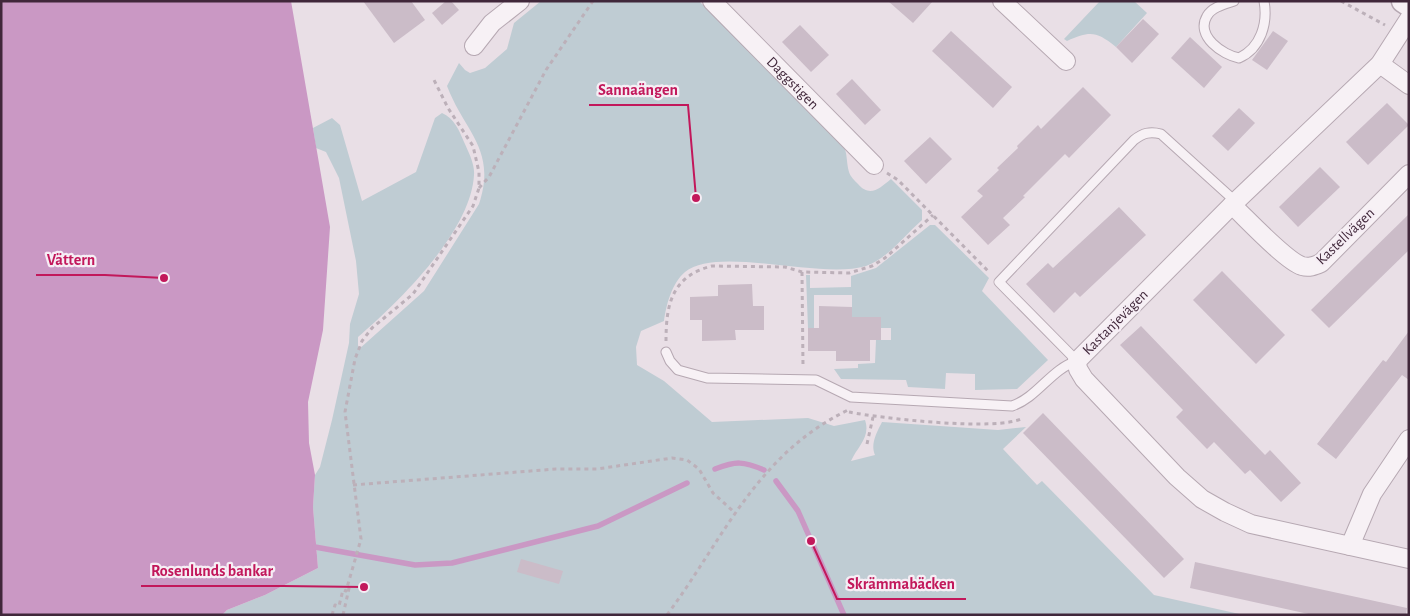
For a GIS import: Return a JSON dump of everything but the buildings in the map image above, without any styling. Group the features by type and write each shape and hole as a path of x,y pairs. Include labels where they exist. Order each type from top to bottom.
{"street":[{"path":"474,46 492,23 520,1"},
{"name":"Daggstigen","path":"712,1 874,165"},
{"path":"1002,1 1066,61"},
{"path":"1403,1 1409,5"},
{"name":"Kastanjevägen","path":"1404,26 1380,64 1233,203 1077,361 1078,369 1084,379 1177,477 1202,499 1251,524 1409,559"},
{"path":"1380,64 1409,85"},
{"name":"Kastellvägen","path":"1233,203 1287,256 1301,266 1312,267 1321,263 1409,174"},
{"path":"1350,546 1372,494 1409,439"}],"lane":[{"path":"1234,1 1219,6 1207,16 1204,25 1209,40 1218,49 1239,58 1246,55 1262,32 1266,21 1264,1"},
{"path":"666,352 678,370 707,378 816,380 851,397 1012,406 1027,399 1059,369 1077,361 999,282 1051,224 1134,140 1142,134 1153,132 1161,134 1233,203"}],"path":[{"path":"479,188 489,176 546,70 593,1"},
{"path":"1340,1 1404,26"},
{"path":"343,615 361,539 345,412 355,358 362,341 372,328 413,294 473,206 479,188 479,172 473,146 448,108 434,80"},
{"path":"874,165 898,180 999,282"},
{"path":"666,352 666,322 670,303 678,284 687,276 712,266 785,267 802,272 849,272 872,266 933,215"},
{"path":"802,272 804,380"},
{"path":"673,615 668,614 734,512 765,474 794,444 846,411"},
{"path":"867,444 872,417"},
{"path":"353,485 597,468 672,458 687,460 699,469 713,493 734,512"},
{"path":"332,615 335,605 339,606 351,575"}],"shaded area":[{"path":"1,1 291,1 330,227 323,330 308,402 309,443 315,475 313,507 318,568 265,595 227,610 222,615 1,615"},
{"path":"541,1 699,1 843,145 850,174 862,188 871,191 875,190 891,179 922,210 922,220 881,258 866,266 846,269 823,269 745,262 721,262 700,265 685,272 670,295 664,321 641,331 636,347 637,365 664,381 712,422 808,418 834,426 865,420 865,437 851,461 875,455 874,442 882,422 998,430 1026,427 1003,449 1037,485 1042,481 1154,595 1244,615 222,615 227,610 265,595 318,568 313,507 315,475 320,467 332,420 349,343 350,324 359,294 356,261 339,178 326,152 316,148 313,128 332,118 340,125 362,201 416,172 435,118 442,113 453,121 458,129 473,166 474,175 470,197 461,219 431,264 358,337 358,350 424,291 479,204 484,185 482,155 447,86 459,63 470,73 485,68 507,49 514,23"},
{"path":"1100,1 1134,1 1147,13 1116,47 1098,35 1093,34 1082,35 1067,41 1064,39"},
{"path":"930,225 935,225 989,278 982,291 1048,360 1017,389 975,390 975,374 946,373 945,389 908,387 906,380 841,379 834,369 858,368 858,364 875,363 876,340 891,340 891,328 881,328 881,317 852,317 852,295 814,295 814,328 808,328 806,275 810,275 810,288 851,287 851,276 876,268"}],"waterway":[{"path":"715,469 739,463 764,470"},
{"path":"776,481 798,511 844,615"},
{"path":"315,547 415,565 452,563 598,526 687,483"}],"place":[{"name":"Sannaängen","path":"696,198"},
{"name":"Vättern","path":"164,278"},
{"name":"Skrämmabäcken","path":"811,541"},
{"name":"Rosenlunds bankar","path":"364,587"}]}
